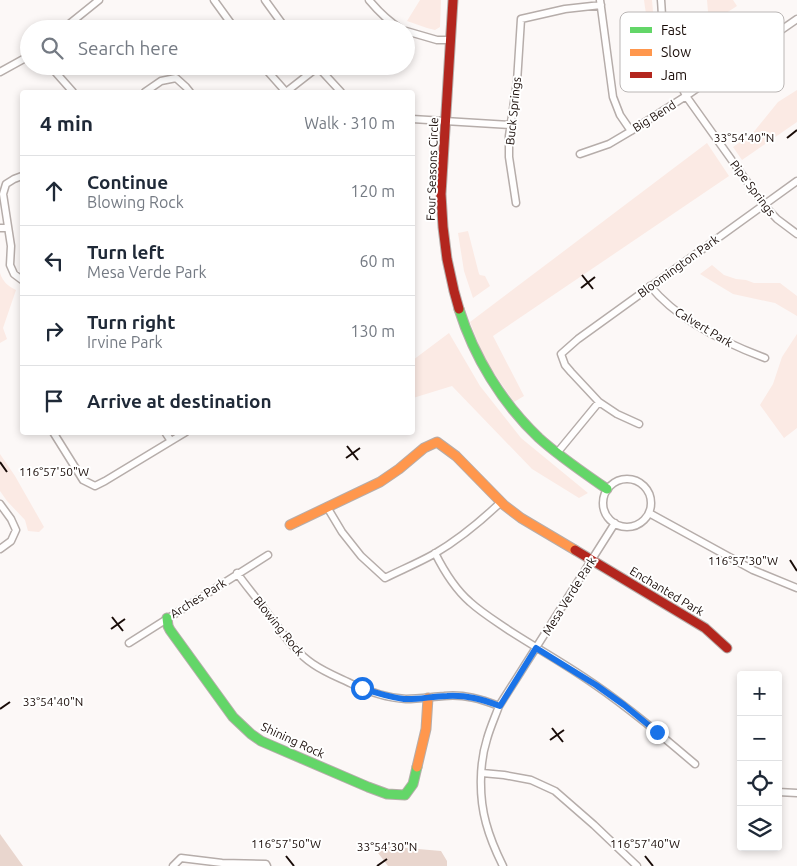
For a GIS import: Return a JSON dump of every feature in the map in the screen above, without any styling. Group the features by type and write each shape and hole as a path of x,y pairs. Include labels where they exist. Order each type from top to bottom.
{"street":[{"path":"74,20 98,0"},
{"path":"265,0 279,20"},
{"path":"369,0 378,12 387,20"},
{"name":"Four Seasons Circle","path":"453,0 441,194 441,222 448,269 455,298 470,339 483,366 514,411 532,431 557,453 607,490"},
{"path":"216,1 229,20"},
{"path":"601,2 613,97 620,115 631,131"},
{"name":"Buck Springs","path":"516,203 509,157 509,136 517,82 521,19 601,2"},
{"name":"Big Bend","path":"784,28 797,19"},
{"path":"415,34 437,40 451,40"},
{"path":"0,72 20,61"},
{"path":"58,75 71,90"},
{"path":"271,75 284,90"},
{"path":"288,90 307,75"},
{"path":"325,75 339,90"},
{"path":"148,90 161,81 176,78 188,90"},
{"name":"Pipe Springs","path":"684,92 763,204 777,219 797,234"},
{"name":"Big Bend","path":"580,154 609,144 692,92"},
{"path":"415,119 511,124"},
{"path":"20,177 6,184 3,194 11,246 10,265 14,274 20,278"},
{"name":"Bloomington Park","path":"599,402 565,365 561,354 578,339 650,286 797,181"},
{"path":"0,228 8,228"},
{"name":"Calvert Park","path":"650,286 660,298 680,315 735,346 765,358"},
{"path":"557,453 599,402 617,414 639,424"},
{"path":"55,435 83,480 95,486 181,435"},
{"path":"167,435 170,441"},
{"name":"Enchanted Park","path":"327,507 380,482 424,448 438,442 456,456 501,502 520,518 704,628 727,648"},
{"path":"620,480 636,480 648,490 651,498 649,513 638,524 623,526 616,523 605,512 603,504 607,490 620,480"},
{"path":"290,525 327,507 342,532 361,556 385,578 435,554 484,518 501,502"},
{"path":"0,504 11,519 16,530 11,541 0,549"},
{"path":"649,513 753,570 797,588"},
{"name":"Mesa Verde Park","path":"503,866 485,821 481,788 482,759 487,740 500,706 616,523"},
{"path":"435,554 443,570 470,602 490,618 575,671 616,700 695,764"},
{"name":"Arches Park","path":"129,642 268,555"},
{"name":"Blowing Rock","path":"237,573 295,649 312,664 328,673 379,694 406,699 462,696 480,699 500,706"},
{"name":"Shining Rock","path":"167,618 170,630 220,701 251,734 281,750 387,794 405,795 413,784 426,729 428,698"},
{"path":"482,773 531,780 555,791 637,866"},
{"path":"782,792 797,794"},
{"path":"174,866 181,858 222,863 266,864 267,866"}],"shaded area":[{"path":"420,0 441,0 440,27 435,30 415,24 415,20 408,20"},
{"path":"644,0 652,0 653,12 646,12"},
{"path":"707,0 733,0 737,6 728,12 708,12"},
{"path":"797,90 797,122 742,160 733,147 752,134 778,102"},
{"path":"707,143 729,176 493,336 524,396 514,402 485,360 470,322"},
{"path":"468,231 479,274 485,276 490,286 473,298 464,271 458,233"},
{"path":"712,265 724,275 736,279 754,283 780,283 797,296 797,316 775,303 733,294 700,274"},
{"path":"0,273 6,283 16,290 3,328 7,339 0,343"},
{"path":"449,333 480,386 521,438 588,493 579,498 532,469 452,386 415,397 415,358"},
{"path":"797,334 797,428 784,438 760,405 773,384 782,357"},
{"path":"0,454 44,527 39,532 28,531 25,520 0,491"},
{"path":"0,834 23,866 0,866"},
{"path":"372,845 441,851 447,861 447,866 388,866"}],"traffic: fast":[{"path":"459,309 481,362 513,410 547,445 607,489"},
{"path":"167,618 170,630 233,717 261,741 387,794 405,795 413,784 417,767"}],"traffic: slow":[{"path":"290,525 380,482 424,448 437,442 456,456 504,505 521,518 575,550"},
{"path":"417,767 426,729 428,698"}],"traffic: jam":[{"path":"453,0 441,194 447,259 459,309"},
{"path":"575,550 705,628 727,648"}],"route":[{"path":"362,688 379,694 406,699 462,696 480,699 500,706 536,648 596,685 657,732"}]}
